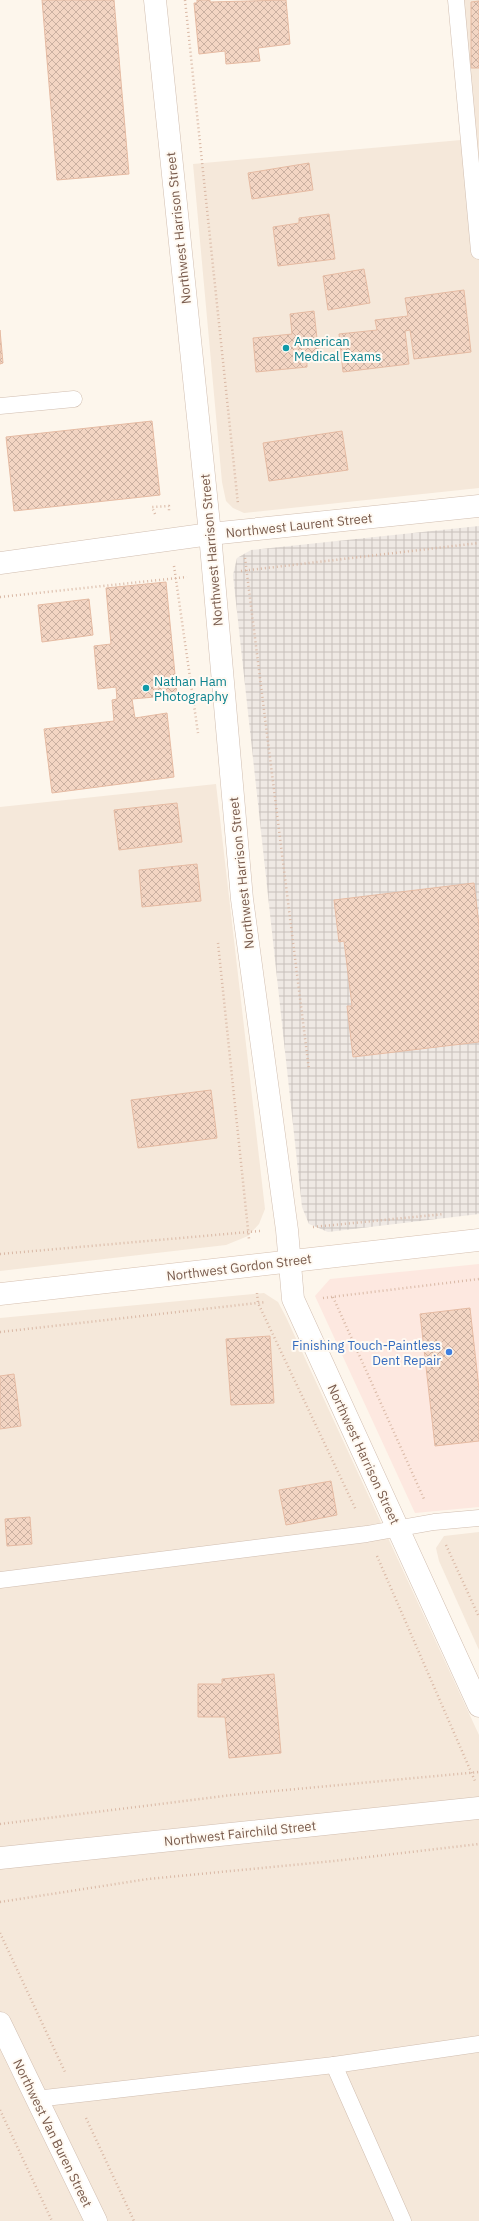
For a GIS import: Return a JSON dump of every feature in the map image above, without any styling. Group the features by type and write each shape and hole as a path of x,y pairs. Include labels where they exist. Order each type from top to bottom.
{"street":[{"name":"Northwest Harrison Street","path":"155,0 210,534 242,898 287,1230 293,1299 479,1706"},
{"name":"Northwest Laurent Street","path":"0,563 210,534 479,506"},
{"name":"Northwest Gordon Street","path":"0,1294 479,1240"},
{"name":"Northwest Fairchild Street","path":"0,1858 479,1808"},
{"name":"Northwest Van Buren Street","path":"0,2023 96,2221"}],"lane":[{"path":"456,0 479,251"},
{"path":"0,406 74,399"},
{"path":"0,1580 367,1534 434,1522 479,1518"},
{"path":"36,2099 334,2065 479,2044"},
{"path":"334,2065 403,2221"}],"path":[{"path":"148,515 156,515 152,507 169,506"},
{"path":"0,1254 287,1230 448,1214"},
{"path":"0,1332 293,1299 333,1297 479,1279"},
{"path":"333,1297 434,1522 479,1617"},
{"path":"0,1824 232,1795 479,1772"},
{"path":"0,1902 148,1879 334,1861 479,1844"},
{"path":"0,2110 52,2221"}],"shaded area":[{"path":"449,0 479,0 479,488 244,513 233,508 226,501 222,482 193,164 461,140"},
{"path":"479,526 479,1214 328,1232 309,1224 302,1207 233,575 237,558 251,550"},
{"path":"216,784 265,1209 259,1224 248,1236 226,1245 0,1271 0,807"},
{"path":"479,1264 479,1507 415,1513 315,1296 330,1279"},
{"path":"264,1293 278,1302 286,1317 479,1735 479,2221 0,2221 0,1318"},
{"path":"479,1532 479,1650 439,1561 436,1548 444,1536"}],"building":[{"path":"42,0 114,0 129,174 57,180"},
{"path":"197,0 210,0 210,2 286,0 290,44 258,48 260,61 226,64 225,51 199,54 194,3 197,3"},
{"path":"479,1 479,68 471,68 471,2"},
{"path":"309,163 313,190 252,199 248,173"},
{"path":"329,214 335,259 278,266 273,227 299,223 299,218"},
{"path":"364,269 370,303 328,310 323,276"},
{"path":"464,290 471,352 414,359 410,330 405,331 409,364 343,372 339,334 377,330 375,320 408,316 405,298"},
{"name":"American Medical Exams","path":"314,311 319,357 307,358 307,367 256,372 253,338 292,334 290,314"},
{"path":"0,330 3,363 0,364"},
{"path":"152,421 160,495 14,511 6,437"},
{"path":"342,431 348,470 269,481 263,443"},
{"name":"Nathan Ham Photography","path":"166,582 177,695 132,699 135,718 167,713 174,777 52,793 44,729 114,721 112,700 117,699 116,687 98,689 94,646 111,644 106,588"},
{"path":"89,599 93,635 42,642 38,605"},
{"path":"177,803 182,842 119,850 114,810"},
{"path":"197,864 201,901 142,907 139,870"},
{"path":"474,883 479,925 479,1042 353,1057 347,1006 352,1006 344,941 339,942 334,900"},
{"path":"211,1090 217,1138 138,1148 131,1100"},
{"name":"Finishing Touch-Paintless Dent Repair","path":"470,1308 479,1389 479,1441 435,1446 420,1314"},
{"path":"270,1336 274,1403 231,1405 226,1339"},
{"path":"14,1374 21,1426 0,1429 0,1376"},
{"path":"331,1481 337,1515 286,1525 279,1490"},
{"path":"30,1517 32,1544 7,1546 5,1519"},
{"path":"274,1674 281,1753 229,1758 225,1717 198,1717 198,1684 222,1684 222,1679"}],"place":[{"name":"American Medical Exams","path":"286,348"},
{"name":"Nathan Ham Photography","path":"146,688"},
{"name":"Finishing Touch-Paintless Dent Repair","path":"449,1352"}]}
